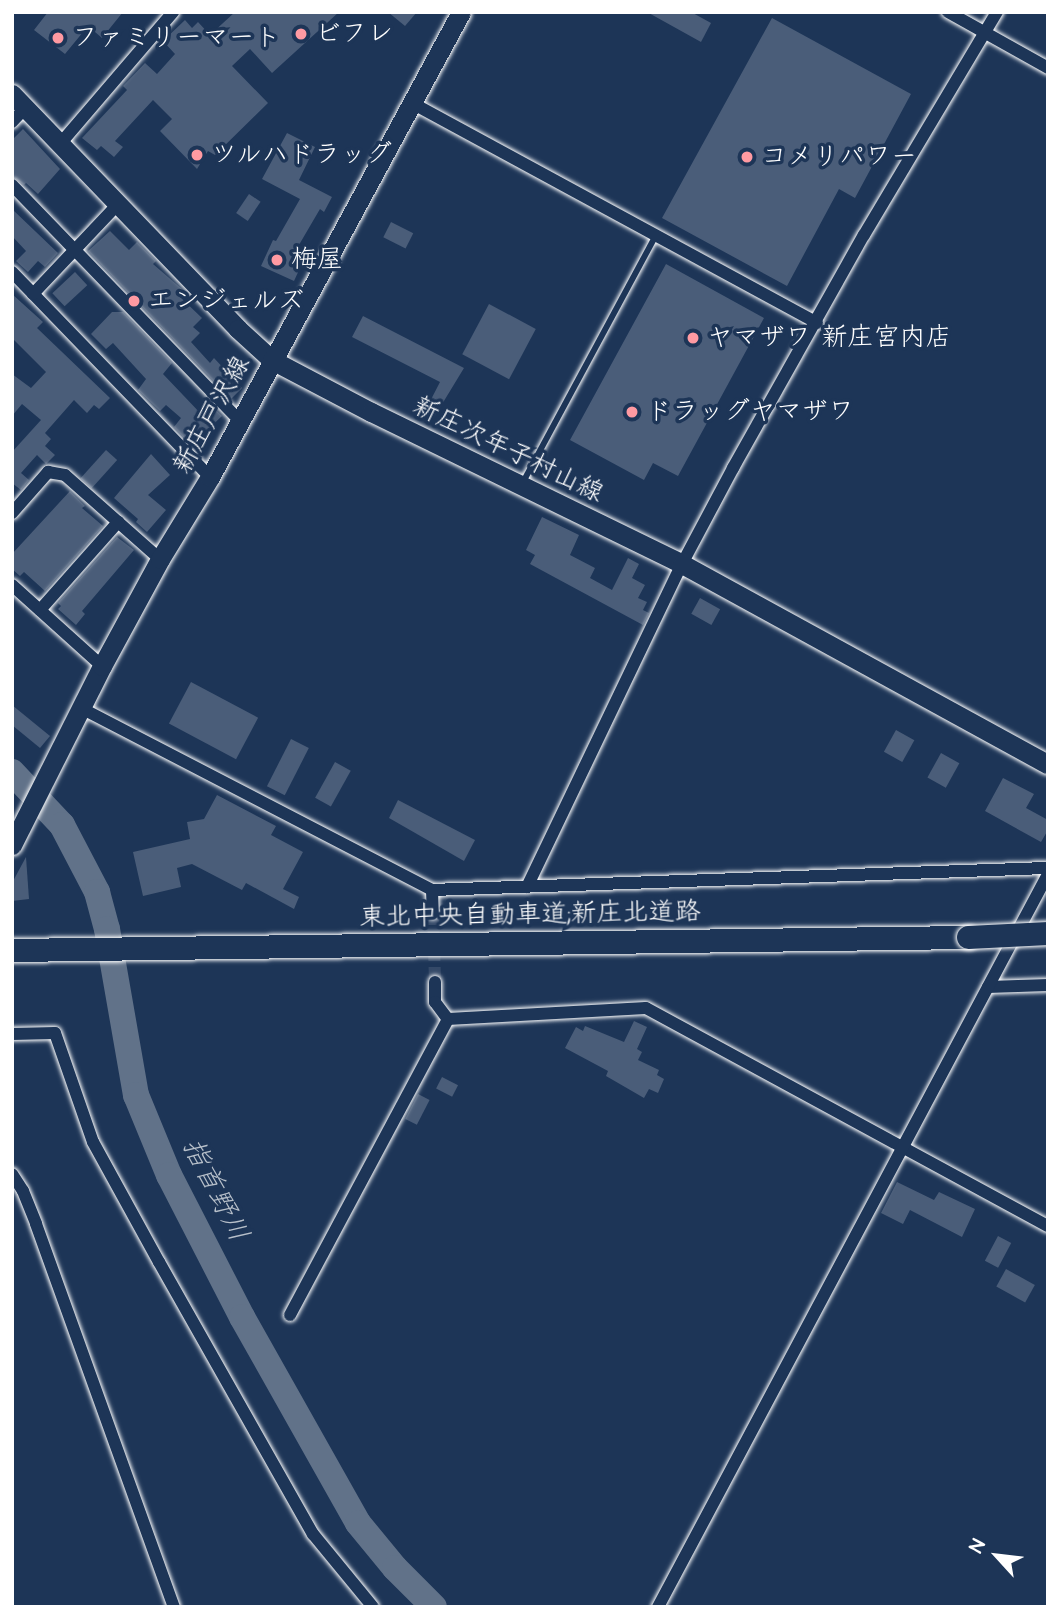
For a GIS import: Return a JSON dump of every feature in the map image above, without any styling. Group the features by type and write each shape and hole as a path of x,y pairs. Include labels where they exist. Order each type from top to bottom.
{"highway":[{"name":"東北中央自動車道;新庄北道路","path":"12,950 968,937 1048,933"}],"main road":[{"name":"新庄戸沢線","path":"15,838 102,666 160,559 210,477 457,15"},
{"name":"新庄次年子村山線","path":"17,108 60,144 238,329 272,360 682,564 1048,764"}],"street":[{"path":"60,144 173,12"},
{"path":"948,12 1048,68"},
{"path":"527,887 682,564 864,236 998,12"},
{"path":"412,103 817,323"},
{"path":"12,185 240,421"},
{"path":"33,294 119,203"},
{"path":"12,272 210,477"},
{"path":"12,513 48,472 65,475 160,559"},
{"path":"40,610 118,522"},
{"path":"12,585 102,666"},
{"path":"81,708 432,890 1048,868"},
{"path":"658,1607 1048,874"},
{"path":"432,890 433,913"},
{"path":"435,982 435,1002 448,1019"},
{"path":"988,987 1048,985"},
{"path":"448,1019 646,1008 1048,1226"},
{"path":"290,1315 448,1019"},
{"path":"12,1034 55,1033 93,1142 153,1251 313,1534 373,1607"},
{"path":"12,1174 23,1191 36,1224 174,1607"}],"lane":[{"path":"521,486 656,236"}],"building":[{"path":"48,12 123,12 102,38 88,26 65,54 34,30"},
{"path":"235,12 339,12 272,73 250,49 232,66 268,103 215,155 208,151 197,169 160,131 172,119 153,100 115,141 123,147 114,157 101,146 97,150 82,138 127,90 123,86 145,63 157,74 175,54 163,41 185,20 192,28 198,22 210,35"},
{"path":"388,12 417,12 405,26"},
{"path":"647,12 691,12 711,23 701,42"},
{"path":"772,18 911,94 855,198 839,189 787,286 662,218"},
{"path":"23,129 60,169 38,194 26,183 24,185 12,176 12,140"},
{"path":"287,133 315,147 299,180 332,197 324,212 320,209 296,250 306,255 294,281 261,266 273,240 276,241 300,199 262,179"},
{"path":"249,194 261,202 248,221 236,213"},
{"path":"12,209 58,253 45,267 38,261 28,272 16,261 26,251 12,236"},
{"path":"391,222 413,233 406,248 383,237"},
{"path":"110,231 129,250 137,242 156,261 153,264 183,290 178,295 202,318 193,327 200,333 191,342 210,363 214,358 242,388 231,399 88,251"},
{"path":"666,264 764,318 678,476 653,463 644,480 570,440"},
{"path":"75,272 87,285 65,306 52,293"},
{"path":"12,294 43,322 37,328 110,398 99,409 94,405 87,413 74,400 45,433 51,439 45,446 55,455 46,464 37,455 21,473 29,480 21,490 12,483 12,452 41,420 22,404 12,416 12,374 31,388 46,372 12,338"},
{"path":"489,304 536,329 509,379 462,354"},
{"path":"112,312 123,312 172,363 163,374 203,416 213,407 222,416 200,437 203,440 195,449 174,427 181,418 166,405 160,411 138,390 146,379 113,343 106,349 91,334"},
{"path":"363,316 464,368 433,419 424,413 440,382 352,337"},
{"path":"106,450 117,460 92,488 81,478"},
{"path":"151,454 170,475 148,495 166,510 147,532 136,522 138,519 114,498"},
{"path":"70,491 85,506 82,508 103,526 45,591 24,572 20,576 12,569 12,554"},
{"path":"542,517 579,535 570,555 595,568 590,578 612,590 628,558 639,564 632,578 645,585 638,598 647,602 643,610 649,613 643,625 530,564 535,555 526,550"},
{"path":"117,537 134,550 82,611 85,614 76,625 58,609 61,606 58,603"},
{"path":"700,598 720,609 711,625 691,614"},
{"path":"191,682 258,718 236,759 169,723"},
{"path":"12,705 50,736 40,748 12,725"},
{"path":"896,730 914,740 902,762 884,752"},
{"path":"291,739 309,748 285,795 267,786"},
{"path":"941,753 959,763 946,788 927,777"},
{"path":"335,762 351,771 331,807 315,798"},
{"path":"1003,778 1034,794 1026,808 1048,820 1048,830 1041,842 985,811"},
{"path":"217,795 276,826 271,835 303,852 283,889 299,897 294,909 246,883 242,890 192,864 177,868 181,887 143,896 133,852 190,839 187,822 204,819"},
{"path":"398,800 475,840 464,861 389,818"},
{"path":"26,857 29,899 12,901 12,883"},
{"path":"634,1021 647,1027 637,1049 642,1052 638,1060 659,1070 657,1075 664,1079 658,1093 649,1089 644,1098 606,1076 608,1071 565,1048 576,1027 583,1031 585,1026 624,1042"},
{"path":"442,1077 458,1085 452,1097 436,1089"},
{"path":"418,1094 430,1100 417,1125 405,1119"},
{"path":"897,1182 934,1200 939,1192 975,1209 962,1237 910,1210 903,1224 881,1213"},
{"path":"998,1236 1011,1243 998,1268 985,1261"},
{"path":"1006,1269 1035,1285 1025,1302 996,1286"}],"waterway":[{"name":"指首野川","path":"12,772 62,825 97,892 107,929 136,1095 169,1175 242,1317 358,1523 395,1568 434,1607"}],"tunnel":[{"path":"433,913 435,982"}],"place":[{"name":"ビフレ","path":"301,34"},
{"name":"ファミリーマート","path":"58,38"},
{"name":"ツルハドラッグ","path":"197,155"},
{"name":"コメリパワー","path":"747,157"},
{"name":"梅屋","path":"277,260"},
{"name":"エンジェルズ","path":"134,301"},
{"name":"ヤマザワ 新庄宮内店","path":"693,338"},
{"name":"ドラッグヤマザワ","path":"632,412"}]}
